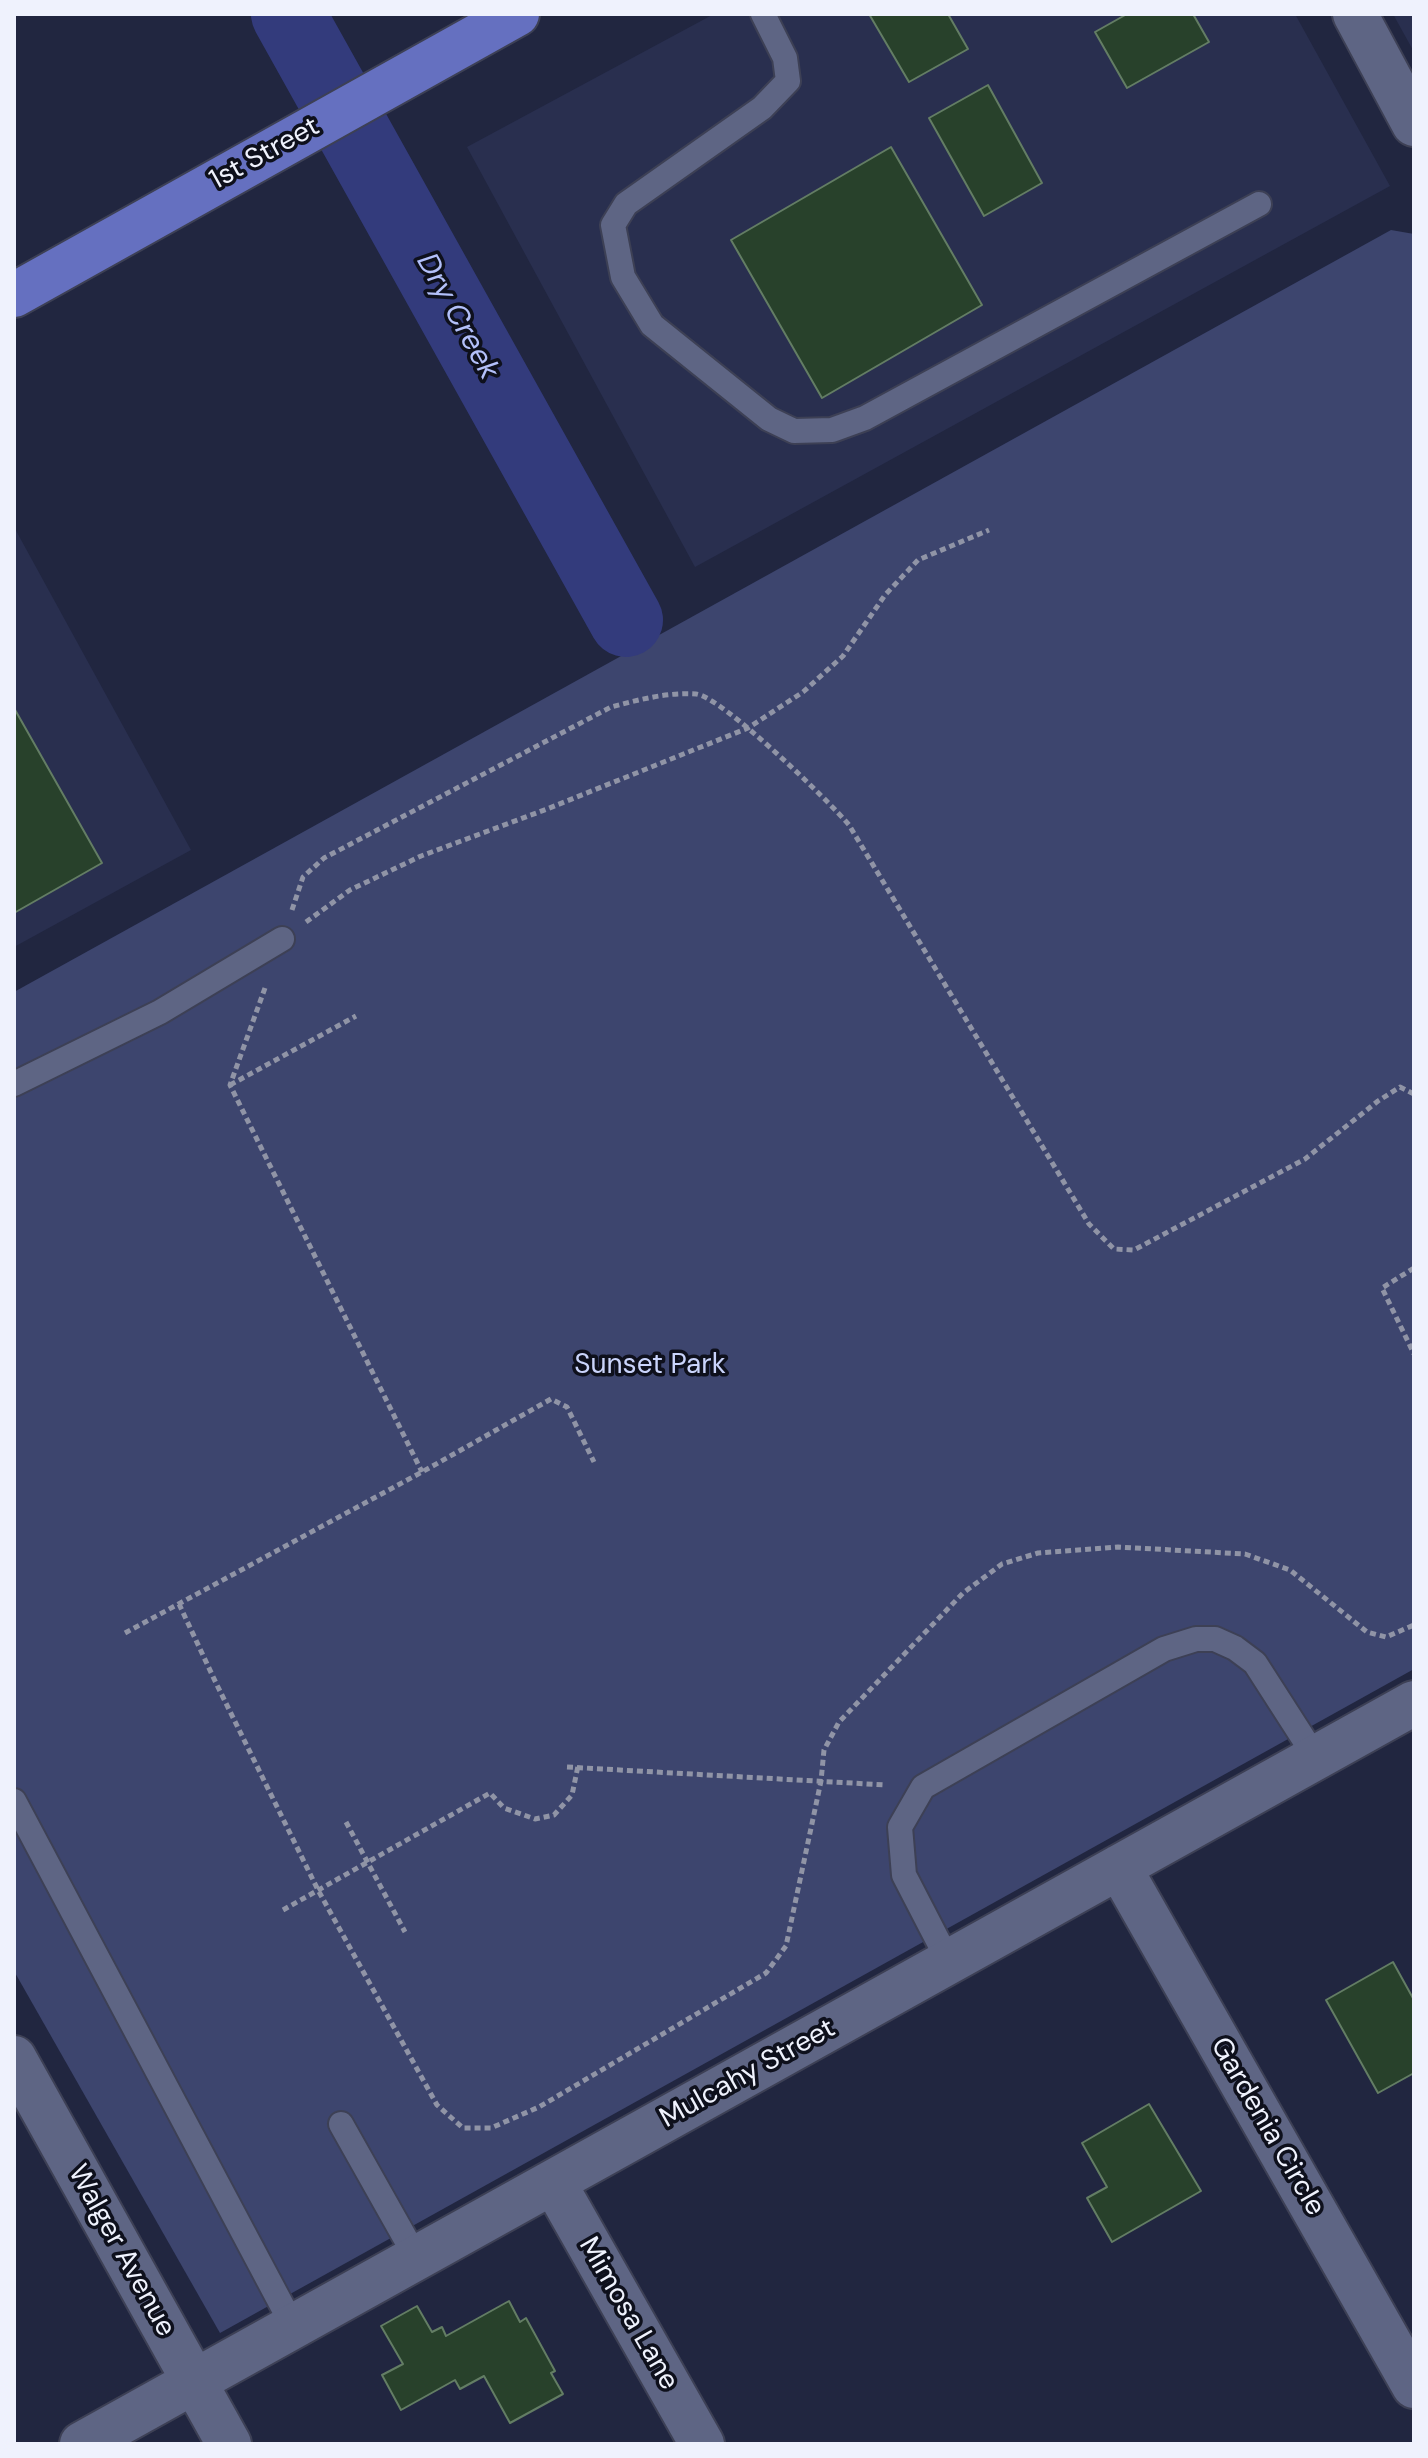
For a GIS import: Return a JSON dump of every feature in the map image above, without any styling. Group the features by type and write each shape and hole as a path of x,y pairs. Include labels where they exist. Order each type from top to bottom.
{"main road":[{"name":"1st Street","path":"14,295 517,14"}],"street":[{"path":"1355,14 1412,114"},
{"name":"Mulcahy Street","path":"82,2444 1414,1703"},
{"name":"Gardenia Circle","path":"1119,1867 1414,2386"},
{"name":"Walger Avenue","path":"14,2058 26,2107 194,2381 229,2444"},
{"name":"Mimosa Lane","path":"554,2183 702,2444"}],"lane":[{"path":"763,14 785,58 788,81 762,108 626,204 613,225 623,277 652,325 769,419 794,431 832,430 865,418 1259,204"},
{"path":"14,1084 160,1012 282,939"},
{"path":"949,1962 904,1875 900,1827 923,1787 1164,1649 1196,1639 1215,1639 1235,1648 1255,1663 1316,1758"},
{"path":"14,1801 294,2328"},
{"path":"341,2124 417,2259"}],"path":[{"path":"282,939 350,890 421,856 748,728 803,692 843,656 885,595 918,560 989,530"},
{"path":"422,1472 230,1085 303,877 324,858 611,707 656,696 699,694 748,728 831,804 849,825 1089,1224 1114,1249 1134,1250 1305,1159 1400,1087 1414,1094"},
{"path":"230,1085 356,1016"},
{"path":"1414,1268 1382,1288 1414,1354"},
{"path":"125,1633 551,1399 567,1407 594,1462"},
{"path":"179,1604 318,1890 437,2105 463,2128 491,2128 539,2107 766,1973 786,1946 821,1781 824,1750 839,1722 963,1593 1002,1564 1038,1553 1118,1547 1245,1554 1290,1570 1367,1632 1386,1637 1414,1625"},
{"path":"283,1910 490,1793 504,1808 535,1819 554,1815 572,1795 578,1766"},
{"path":"567,1767 923,1787"},
{"path":"346,1822 405,1932"}],"shaded area":[{"path":"714,14 1295,14 1390,186 695,567 467,147"},
{"path":"1393,14 1414,14 1414,52"},
{"path":"14,527 191,850 14,947"}],"green space":[{"name":"Sunset Park","path":"1391,230 1414,234 1414,1669 220,2333 14,1971 14,992"}],"building":[{"path":"869,14 948,14 968,49 909,82"},
{"path":"1127,14 1193,14 1209,42 1127,88 1095,32"},
{"path":"988,85 1042,183 984,216 929,118"},
{"path":"891,147 982,305 822,398 731,240"},
{"path":"14,708 102,863 14,913"},
{"path":"1393,1962 1414,2000 1414,2073 1378,2093 1326,2000"},
{"path":"1149,2104 1201,2191 1112,2242 1087,2198 1107,2187 1082,2143"},
{"path":"509,2301 520,2322 526,2318 555,2371 551,2373 563,2394 510,2423 484,2376 460,2389 455,2380 401,2410 382,2375 403,2364 381,2326 417,2306 432,2332 442,2327 446,2336"}],"waterway":[{"name":"Dry Creek","path":"288,14 626,620"}]}
